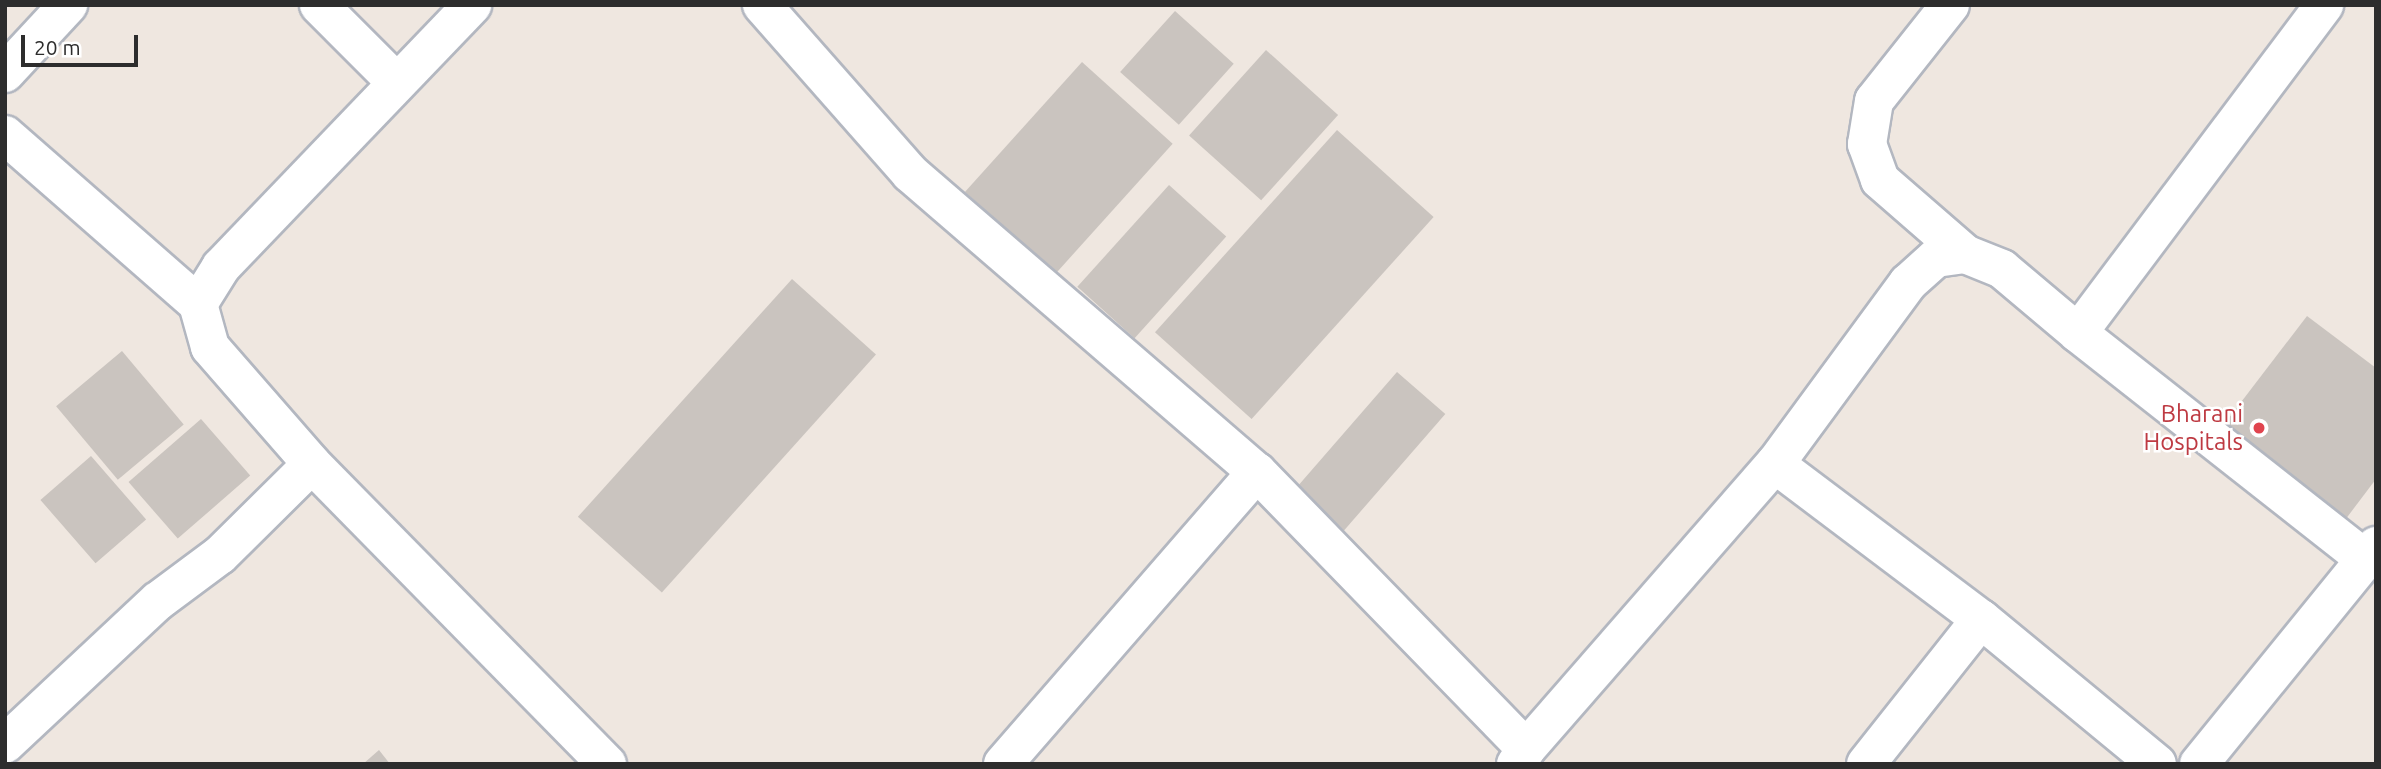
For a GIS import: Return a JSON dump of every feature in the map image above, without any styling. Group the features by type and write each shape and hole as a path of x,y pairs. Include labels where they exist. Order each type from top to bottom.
{"street":[{"path":"5,73 68,5"},
{"path":"319,5 397,83"},
{"path":"198,304 221,267 472,5"},
{"path":"762,5 910,173 1256,472 1521,756 1775,464 1908,283 1936,258 1965,254"},
{"path":"1950,5 1874,100 1867,144 1880,180 1965,254 2002,269 2078,333 2371,552 2199,764"},
{"path":"2078,333 2324,5"},
{"path":"10,148 198,304 210,348 312,464 607,764"},
{"path":"5,744 158,601 220,555 312,464"},
{"path":"1775,464 1982,619 2157,764"},
{"path":"1003,764 1256,472"},
{"path":"1867,764 1982,619"}],"building":[{"path":"1175,11 1234,64 1179,125 1120,72"},
{"path":"1266,50 1338,115 1261,200 1189,135"},
{"path":"1082,62 1173,144 1056,274 965,192"},
{"path":"1337,130 1434,217 1252,419 1155,332"},
{"path":"1169,185 1226,237 1135,338 1077,287"},
{"path":"792,279 876,355 662,592 578,517"},
{"path":"2307,316 2376,368 2376,479 2342,524 2219,431"},
{"path":"122,351 184,425 118,480 56,406"},
{"path":"1397,372 1445,414 1338,537 1290,495"},
{"path":"201,419 250,476 178,539 129,482"},
{"path":"91,456 146,519 96,563 40,500"},
{"path":"379,750 390,764 363,764"}],"place":[{"name":"Bharani Hospitals","path":"2259,428"}]}
